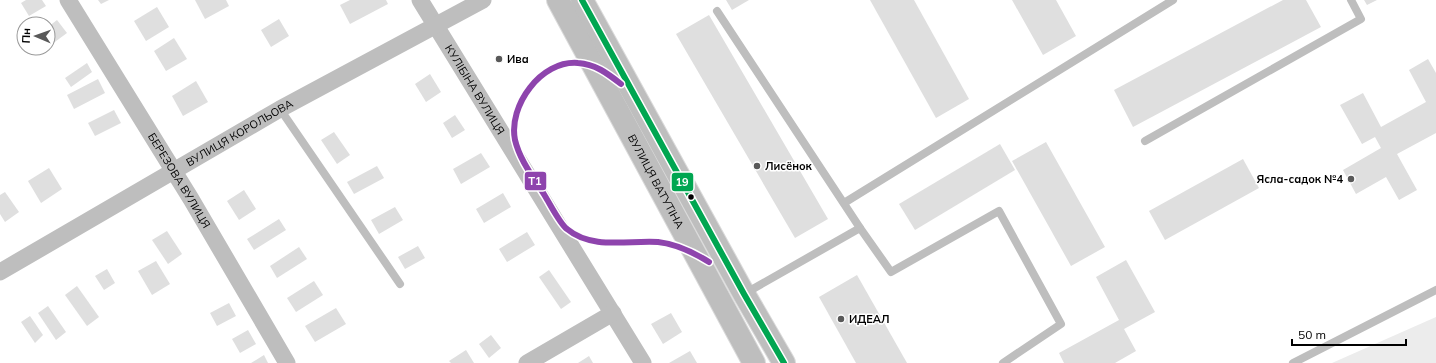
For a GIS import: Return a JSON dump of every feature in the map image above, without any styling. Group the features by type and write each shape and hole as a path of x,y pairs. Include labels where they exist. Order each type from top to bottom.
{"main road":[{"name":"ВУЛИЦЯ ВАТУТІНА","path":"558,0 754,363"},
{"name":"ВУЛИЦЯ ВАТУТІНА","path":"582,0 744,294 784,363"}],"street":[{"name":"БЕРЕЗОВА ВУЛИЦЯ","path":"68,0 174,171 287,363"},
{"name":"КУЛІБІНА ВУЛИЦЯ","path":"420,0 643,363"},
{"name":"ВУЛИЦЯ КОРОЛЬОВА","path":"0,272 280,109 482,0"},
{"path":"527,363 612,313"}],"lane":[{"path":"844,203 1173,0"},
{"path":"1145,141 1361,19 1351,0"},
{"path":"716,11 860,228 891,272 999,210 1061,324 1004,363"},
{"path":"280,109 400,284"},
{"path":"744,294 860,228"},
{"path":"1293,363 1436,290"}],"shaded area":[{"path":"1436,317 1436,363 1332,363"}],"building":[{"path":"26,0 42,0 46,6 29,16 21,3"},
{"path":"98,0 109,0 101,4"},
{"path":"195,0 226,0 229,6 205,19"},
{"path":"350,0 386,0 388,4 350,24 340,5"},
{"path":"726,0 749,0 732,10"},
{"path":"870,0 914,0 969,99 936,118"},
{"path":"1012,0 1056,0 1076,36 1043,55"},
{"path":"1283,0 1306,0 1321,27 1133,127 1114,90"},
{"path":"1364,0 1377,0 1367,5"},
{"path":"157,7 169,27 146,41 134,21"},
{"path":"709,15 828,219 795,238 676,34"},
{"path":"279,19 289,36 271,47 261,30"},
{"path":"57,20 67,33 56,41"},
{"path":"174,38 187,59 166,71 154,51"},
{"path":"1428,59 1436,73 1436,133 1397,154 1417,190 1399,200 1386,177 1356,194 1343,170 1381,148 1375,137 1362,144 1340,105 1363,93 1381,127 1426,102 1409,70"},
{"path":"87,63 92,72 71,87 65,78"},
{"path":"430,74 441,92 426,102 415,84"},
{"path":"98,79 105,93 74,109 67,95"},
{"path":"196,81 208,102 183,116 172,96"},
{"path":"114,110 121,123 95,136 88,123"},
{"path":"455,115 465,130 452,138 443,123"},
{"path":"334,132 350,155 337,164 321,140"},
{"path":"1046,142 1105,247 1071,266 1012,161"},
{"path":"1000,144 1015,170 915,230 899,204"},
{"path":"481,153 490,167 461,184 453,169"},
{"path":"1243,159 1259,188 1165,240 1149,211"},
{"path":"377,166 384,178 354,194 347,182"},
{"path":"49,168 62,189 41,203 28,181"},
{"path":"244,190 256,209 239,220 227,201"},
{"path":"5,192 19,212 5,222 0,214 0,195"},
{"path":"503,193 511,207 484,223 476,209"},
{"path":"395,207 403,220 379,234 371,220"},
{"path":"279,219 286,230 254,250 247,239"},
{"path":"167,231 182,254 168,264 152,240"},
{"path":"527,232 535,245 507,262 499,249"},
{"path":"418,246 425,258 405,269 398,257"},
{"path":"299,247 307,259 277,278 270,266"},
{"path":"1126,260 1155,312 1124,329 1136,351 1115,363 1064,363 1059,353 1119,320 1096,277"},
{"path":"156,261 170,284 152,295 138,271"},
{"path":"107,269 115,283 104,290 95,276"},
{"path":"549,270 571,302 561,309 539,277"},
{"path":"857,275 907,363 856,363 819,297"},
{"path":"314,281 323,295 296,312 287,298"},
{"path":"77,286 99,317 87,326 65,295"},
{"path":"229,303 236,316 217,326 210,313"},
{"path":"48,306 66,332 56,340 38,313"},
{"path":"336,308 346,324 315,342 305,326"},
{"path":"671,313 682,332 663,344 651,324"},
{"path":"30,316 43,335 35,343 21,322"},
{"path":"248,330 256,344 240,353 232,339"},
{"path":"491,335 501,348 489,358 479,344"},
{"path":"466,350 474,363 451,363 449,361"},
{"path":"690,351 697,363 669,363"},
{"path":"264,355 268,363 251,363"},
{"path":"589,356 593,363 578,363"}],"transit line":[{"name":"19","path":"582,0 744,294 784,363"},
{"name":"T1","path":"621,84 595,67 578,63 564,64 552,69 540,77 522,100 517,113 514,127 515,140 520,155 561,223 577,236 588,240 611,243 665,243 684,249 709,262"}],"place":[{"name":"Ива","path":"499,59"},
{"name":"Лисёнок","path":"757,166"},
{"name":"Ясла-садок №4","path":"1351,179"},
{"name":"ИДЕАЛ","path":"841,319"}]}
